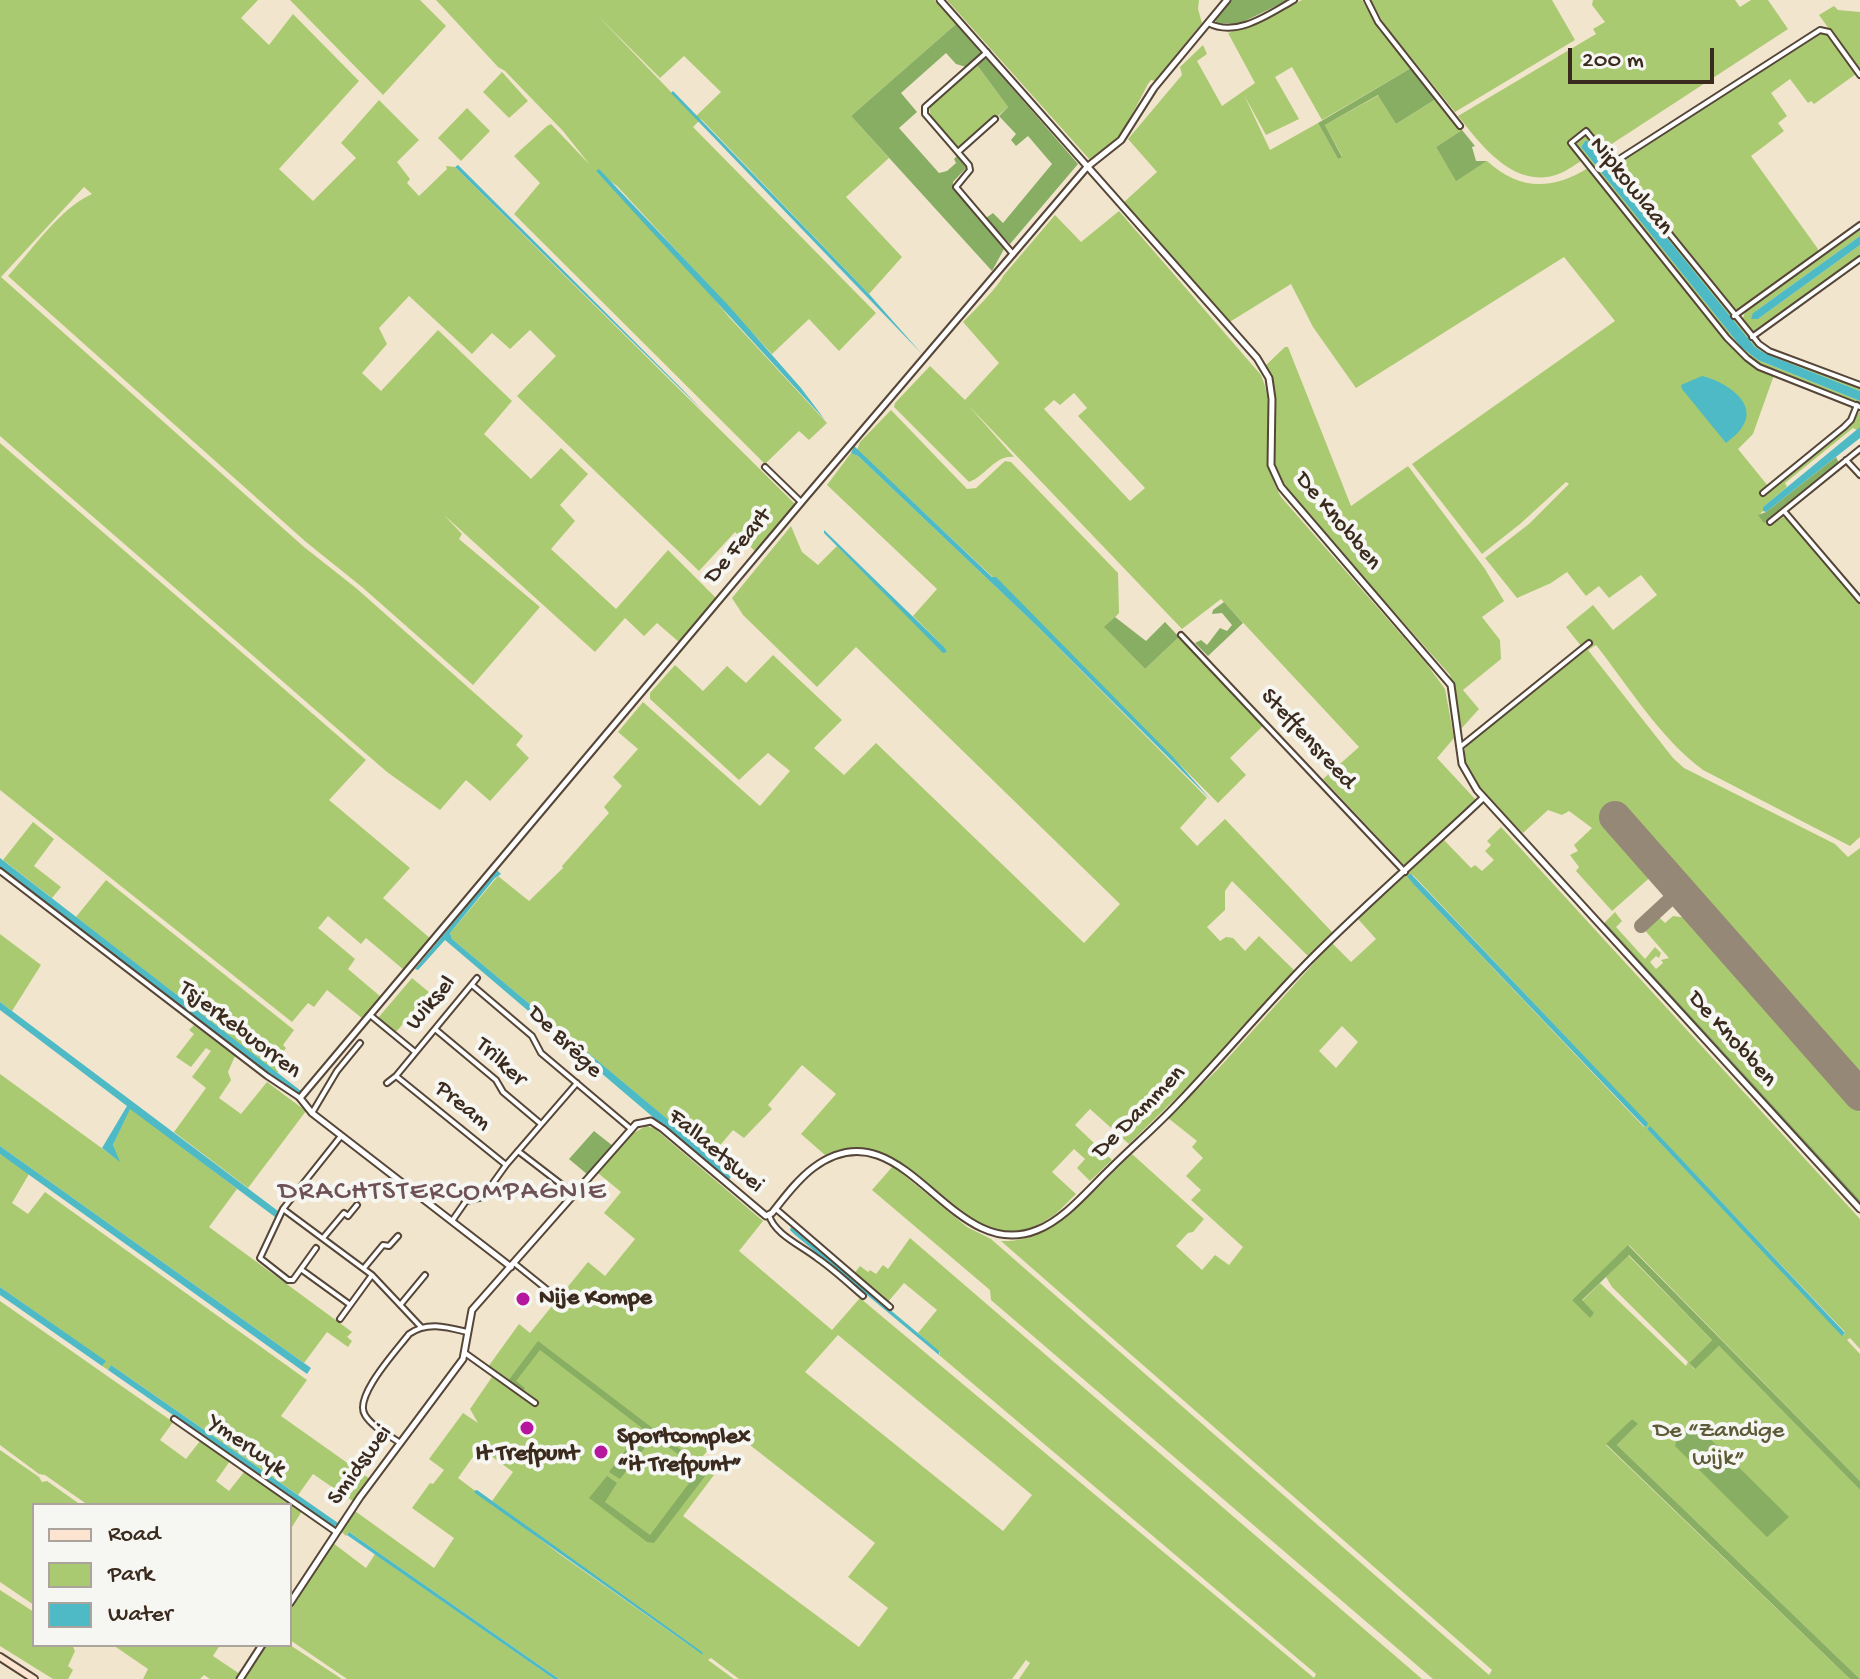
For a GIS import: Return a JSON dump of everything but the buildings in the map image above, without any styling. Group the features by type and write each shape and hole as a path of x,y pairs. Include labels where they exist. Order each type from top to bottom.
{"main road":[{"path":"0,1657 34,1679"}],"street":[{"name":"De Knobben","path":"940,0 1257,358 1269,378 1271,465 1281,487 1451,685 1466,775 1483,798 1860,1209"},
{"name":"De Feart","path":"300,1098 1087,167 1121,140 1154,88 1227,0"},
{"path":"1207,23 1227,27 1248,24 1294,0"},
{"path":"1367,0 1378,22 1460,126"},
{"path":"1612,163 1820,30 1829,32 1860,75"},
{"path":"987,52 925,107 925,114 969,165 970,170 956,187 1013,254"},
{"path":"958,152 995,119"},
{"name":"Nipkowlaan","path":"1858,406 1759,367 1747,358 1727,338 1571,143 1586,131 1752,337 1769,351 1860,385"},
{"path":"1734,316 1860,225"},
{"path":"1752,337 1860,259"},
{"path":"1763,493 1844,427 1858,406"},
{"path":"1770,522 1860,449"},
{"path":"1846,460 1860,475"},
{"path":"765,467 801,502"},
{"path":"1784,511 1860,600"},
{"name":"Steffensreed","path":"1181,635 1405,872"},
{"path":"1459,747 1589,643"},
{"name":"De Dammen","path":"776,1209 817,1165 833,1157 856,1153 887,1158 903,1167 965,1219 986,1232 1021,1236 1049,1224 1074,1204 1178,1103 1305,965 1483,798"},
{"name":"Tsjerkebuorren","path":"0,871 300,1098 312,1113 341,1136 512,1265"},
{"name":"Wiksel","path":"387,1083 477,978"},
{"name":"De Brêge","path":"472,985 532,1036 541,1053 631,1129"},
{"name":"Wiksel","path":"370,1015 415,1052"},
{"name":"Trilker","path":"435,1029 496,1080 503,1092 541,1124"},
{"path":"312,1113 337,1071 360,1043"},
{"name":"Pream","path":"396,1076 506,1165"},
{"path":"452,1221 466,1201 483,1197 506,1165 577,1083"},
{"name":"Fallaetswei","path":"512,1265 631,1129 643,1121 656,1124 758,1211 769,1215"},
{"path":"316,1248 293,1280 288,1280 260,1258 283,1209 341,1136"},
{"path":"518,1151 574,1194"},
{"path":"450,1187 466,1201"},
{"path":"323,1238 344,1213 348,1216 357,1205"},
{"path":"283,1209 372,1275 421,1327"},
{"name":"Fallaetswei","path":"769,1215 776,1209 890,1307"},
{"name":"Fallaetswei","path":"769,1215 770,1221 799,1247 818,1258 863,1296"},
{"path":"363,1269 383,1245 389,1246 398,1236"},
{"path":"535,1403 465,1353 467,1332 472,1310 512,1265 555,1296"},
{"path":"302,1270 349,1304"},
{"path":"340,1319 372,1275"},
{"path":"401,1304 425,1275"},
{"path":"400,1443 367,1419 362,1412 364,1394 409,1334 429,1325 467,1332"},
{"name":"Smidswei","path":"292,1600 336,1532 465,1353"},
{"name":"Ymerwyk","path":"174,1419 336,1532"},
{"path":"240,1679 261,1647"}],"green space":[{"path":"0,0 258,0 241,18 269,45 293,14 359,81 279,169 313,201 356,158 341,143 379,100 419,140 397,162 410,179 407,183 419,196 447,169 446,166 455,167 795,504 756,552 735,532 699,571 517,396 556,356 530,330 510,349 492,333 472,354 409,296 379,328 387,344 362,373 381,391 438,330 512,401 484,434 531,479 561,448 588,474 560,505 575,521 551,549 616,609 668,550 716,598 679,642 657,623 644,636 625,618 595,652 444,515 462,534 459,539 540,607 473,685 306,542 8,276 58,219 92,194 84,187 1,277 304,547 356,588 523,736 516,745 529,758 490,801 466,780 440,810 387,772 0,436"},
{"path":"290,0 420,0 446,26 383,95"},
{"path":"436,0 934,0 956,24 851,116 889,158 846,197 902,257 869,294 701,119 693,127 876,313 839,351 809,319 772,354 617,186 596,171 827,423 809,440 799,431 765,464 514,214 540,183 514,156 547,126 551,124 590,165 563,131","holes":["598,16 660,78 684,56 721,92 695,117"]},
{"path":"947,0 1199,0 1202,23 1155,81 1151,80 1148,84 1125,128 1090,160"},
{"path":"1229,0 1288,0 1239,24 1217,23 1214,18"},
{"path":"1302,0 1362,0 1379,30 1411,68 1322,120 1292,67 1275,77 1299,119 1266,135 1244,95 1270,150 1318,123 1338,159 1342,156 1325,125 1379,95 1396,124 1436,99 1462,130 1436,147 1456,180 1487,161 1512,178 1536,184 1562,180 1588,168 1732,348 1750,364 1774,375 1753,434 1738,449 1768,486 1760,491 1763,495 1848,427 1860,411 1860,427 1857,430 1853,428 1785,483 1787,487 1763,507 1759,515 1770,526 1783,517 1787,519 1860,604 1860,837 1850,846 1703,770 1659,727 1596,645 1588,650 1684,768 1835,844 1848,857 1860,848 1860,1080 1669,863 1666,864 1620,813 1609,822 1654,874 1612,911 1576,871 1579,867 1570,855 1578,851 1574,845 1592,828 1569,811 1562,815 1548,810 1523,833 1494,805 1468,769 1466,746 1585,651 1566,627 1593,605 1613,630 1657,595 1641,575 1609,598 1599,586 1586,596 1567,572 1517,598 1485,558 1529,524 1569,484 1566,482 1482,554 1412,464 1615,321 1564,257 1356,388 1313,327 1291,284 1228,323 1123,203 1157,172 1128,139 1182,75 1180,67 1203,45 1207,54 1197,61 1222,106 1255,83 1228,33 1251,26"},
{"path":"1371,0 1552,0 1575,40 1455,112 1384,24"},
{"path":"1593,0 1735,0 1740,7 1751,0 1768,0 1788,29 1604,149 1585,127 1567,142 1583,160 1564,172 1545,177 1515,171 1489,152 1458,116 1596,34 1593,29 1605,22 1592,5"},
{"path":"1834,6 1838,10 1860,12 1860,72 1819,15"},
{"path":"956,24 981,53 966,67 956,64 946,53 901,93 917,112 899,128 939,173 956,163 954,159 957,156 966,168 953,182 953,188 1004,249 992,271 851,116"},
{"path":"1820,32 1827,33 1856,74 1814,104 1811,101 1808,103 1790,79 1771,93 1787,116 1778,123 1784,131 1751,156 1818,249 1817,253 1734,310 1620,170 1619,162"},
{"path":"986,58 1078,164 1010,244 986,218 993,213 1003,223 1052,164 1028,136 1016,146 1011,140 1016,134 999,116 1008,107 977,65"},
{"path":"977,65 1008,107 960,149 931,117 929,107"},
{"path":"1411,68 1436,99 1396,124 1378,95 1325,125 1342,157 1338,159 1318,123"},
{"path":"502,72 528,101 509,118 483,92"},
{"path":"467,108 490,131 461,161 438,138"},
{"path":"1462,130 1475,146 1472,147 1476,161 1487,161 1456,181 1436,147"},
{"path":"1587,136 1751,340 1771,353 1860,388 1860,391 1755,347 1589,141 1585,141 1581,147 1741,347 1758,360 1860,401 1860,404 1762,366 1731,340 1577,146 1576,142"},
{"path":"1119,211 1261,375 1268,405 1269,464 1281,497 1426,663 1445,689 1454,738 1437,758 1476,800 1405,866 1323,779 1359,747 1221,599 1182,629 968,405 1014,457 1001,459 969,482 894,407 930,366 965,400 999,363 963,322 1055,215 1081,242","holes":["1074,393 1087,408 1078,416 1145,488 1130,501 1044,409 1054,400 1060,405"]},
{"path":"1860,228 1860,236 1753,313 1758,319 1860,245 1860,256 1754,332 1750,331 1742,321 1745,312"},
{"path":"1288,347 1351,506 1408,466 1485,569 1504,601 1482,617 1500,640 1501,659 1463,690 1479,709 1461,729 1450,675 1299,505 1278,475 1272,455 1274,406 1265,366"},
{"path":"891,410 967,489 976,488 1005,461 1011,462 1118,573 1119,613 1105,628 1145,669 1179,637 1264,725 1230,758 1246,775 1218,803 996,580 857,450 860,442"},
{"path":"0,443 366,760 329,800 410,868 383,898 431,939 404,970 366,938 361,944 328,916 318,928 355,959 348,969 381,997 363,1019 327,990 314,1007 308,1003 292,1022 0,790"},
{"path":"851,453 858,456 1037,626 1207,798 1180,828 1197,846 1225,819 1332,932 1308,956 1232,881 1225,891 1225,910 1207,927 1220,941 1226,937 1233,938 1245,951 1259,936 1295,971 1208,1067 1129,1144 1090,1109 1075,1125 1112,1160 1090,1181 1077,1168 1085,1159 1074,1149 1052,1172 1076,1194 1052,1217 1017,1231 989,1228 963,1213 914,1172 888,1155 858,1148 825,1155 801,1134 836,1094 802,1065 768,1105 772,1109 744,1138 733,1130 711,1156 452,939 450,933 498,876 529,901 563,868 609,813 604,807 622,786 613,777 638,749 618,732 643,702 760,806 790,771 768,753 739,780 650,699 650,693 675,665 703,691 727,666 746,683 773,655 842,720 814,748 844,775 876,743 1084,943 1120,904 856,647 817,687 743,615 732,598 791,526 802,552 818,565 837,546 898,607 944,647 913,616 937,589 827,485"},
{"path":"1836,457 1839,463 1764,523 1758,515"},
{"path":"1224,602 1243,623 1208,656 1195,643 1201,640 1207,645 1220,628 1227,631 1232,625 1222,613 1212,614"},
{"path":"1115,617 1146,641 1165,622 1179,637 1145,669 1104,627"},
{"path":"33,822 54,839 34,866 61,887 52,898 3,860"},
{"name":"De “Zandige wijk”","path":"1501,827 1860,1219 1860,1349 1850,1338 1847,1340 1860,1354 1860,1481 1629,1245 1572,1300 1582,1301 1600,1283 1686,1366 1688,1362 1612,1287 1606,1277 1628,1255 1712,1340 1689,1363 1694,1369 1719,1346 1860,1490 1860,1679 1617,1445 1637,1425 1632,1419 1606,1445 1850,1679 1433,1679 991,1300 990,1290 872,1190 893,1166 967,1227 991,1239 1489,1675 1492,1670 1001,1241 1020,1239 1056,1223 1132,1154 1204,1219 1176,1246 1202,1270 1215,1255 1229,1265 1243,1247 1191,1200 1201,1190 1186,1176 1203,1158 1192,1147 1197,1141 1168,1118 1218,1069 1332,943 1351,962 1376,939 1358,919 1444,840 1471,868 1475,865 1482,871 1494,860 1485,851 1491,845 1487,841","holes":["1412,874 1647,1123 1647,1126 1644,1127 1415,886","1342,1026 1358,1042 1336,1068 1319,1051","1651,1128 1845,1332 1844,1335 1647,1129"]},
{"path":"106,880 294,1030 283,1045 286,1048 279,1058 285,1062 277,1073 76,917"},
{"path":"1615,912 1622,921 1616,927 1645,959 1655,947 1661,953 1659,958 1656,956 1650,962 1656,969 1663,963 1661,960 1669,958 1642,927 1656,914 1665,923 1673,916 1688,918 1860,1112 1860,1200 1605,922"},
{"path":"1605,922 1860,1200 1860,1206 1604,926"},
{"path":"0,934 41,965 12,1011 0,1002"},
{"path":"412,978 430,993 395,1033 378,1018"},
{"path":"194,1025 235,1056 228,1072 231,1080 219,1098 241,1114 267,1082 306,1111 248,1188 174,1132 206,1088 192,1077 211,1051 206,1048 191,1067 176,1057 194,1034 189,1030"},
{"path":"0,1074 118,1160 113,1145 130,1108 237,1189 209,1227 352,1332 347,1337 352,1341 348,1347 327,1332 304,1363 0,1146"},
{"path":"646,1126 654,1128 763,1221 739,1251 832,1330 860,1298 1314,1678 1316,1674 939,1355 918,1333 937,1310 904,1283 887,1303 853,1275 860,1266 876,1274 883,1265 888,1269 910,1238 1422,1679 1019,1679 1030,1663 1026,1660 1012,1679 739,1679 711,1658 708,1660 734,1679 559,1679 349,1532 346,1536 340,1530 355,1511 434,1568 454,1538 412,1508 444,1470 429,1459 463,1413 478,1423 470,1409 492,1377 520,1396 523,1393 488,1367 519,1324 530,1333 588,1262 605,1276 635,1239 604,1213 621,1192 598,1173 632,1134","holes":["838,1335 1032,1495 1003,1531 805,1372","727,1427 875,1543 848,1577 888,1608 859,1647 683,1516 714,1475 698,1462","483,1450 513,1472 492,1501 703,1655 458,1478 475,1454"]},
{"path":"594,1131 613,1146 588,1175 569,1159"},
{"path":"0,1154 29,1174 12,1203 28,1214 45,1192 307,1380 281,1416 370,1479 354,1502 313,1474 298,1495 111,1365 108,1370 102,1366 105,1361 0,1287"},
{"path":"1628,1245 1860,1481 1860,1490 1719,1346 1695,1369 1689,1363 1712,1340 1629,1255 1582,1300 1594,1313 1590,1318 1572,1300"},
{"path":"0,1301 173,1422 160,1440 186,1459 200,1441 230,1461 216,1481 229,1491 244,1472 290,1503 85,1503 0,1445"},
{"path":"538,1341 709,1471 654,1543 647,1542 589,1498 607,1476 617,1483 605,1502 650,1535 699,1470 654,1436 620,1479 609,1472 642,1428 540,1350 516,1381 525,1388 522,1392 508,1381"},
{"path":"1632,1419 1638,1424 1617,1445 1860,1679 1850,1679 1606,1444"},
{"path":"1694,1423 1789,1517 1767,1537 1675,1446 1677,1439"},
{"path":"0,1450 42,1482 47,1481 78,1503 32,1503 32,1604 0,1582"},
{"path":"292,1504 302,1511 292,1527"},
{"path":"333,1543 366,1568 375,1554 554,1679 347,1679 292,1641 292,1605"},
{"path":"0,1590 32,1611 32,1647 73,1647 75,1651 68,1666 73,1670 68,1679 53,1679 0,1646"},
{"path":"292,1646 342,1679 244,1679 265,1647"},
{"path":"116,1647 219,1647 213,1656 240,1674 236,1679 210,1679 204,1675 200,1679 143,1679 148,1669"}],"water":[{"path":"673,91 869,294 922,354 671,93"},
{"path":"1589,141 1755,347 1860,391 1860,401 1758,360 1741,347 1581,147"},
{"path":"458,165 680,387 704,412 455,167"},
{"path":"599,169 729,306 825,420 596,171"},
{"path":"1860,236 1860,245 1758,319 1751,319 1753,313"},
{"path":"1702,376 1729,388 1743,402 1746,410 1741,429 1726,443 1682,389 1681,385"},
{"path":"1860,427 1860,438 1766,512 1763,511 1763,507"},
{"path":"854,446 992,577 996,577 1173,757 1211,800 1037,626 858,456 851,453"},
{"path":"824,530 944,647 947,652 943,653"},
{"path":"0,858 301,1091 297,1097 0,867"},
{"path":"497,870 501,874 450,933 452,939 733,1174 728,1181 445,940 418,970 415,969"},
{"path":"1411,874 1648,1123 1647,1126 1415,886 1407,876"},
{"path":"0,1002 278,1211 275,1217 130,1109 113,1145 120,1162 102,1148 127,1106 0,1010"},
{"path":"1650,1126 1845,1333 1842,1336 1647,1129"},
{"path":"0,1146 311,1368 307,1374 0,1154"},
{"path":"791,1227 939,1351 939,1355 794,1234"},
{"path":"0,1287 106,1361 102,1366 0,1295"},
{"path":"111,1365 338,1523 334,1527 108,1370"},
{"path":"477,1490 702,1652 703,1655 475,1493"},
{"path":"349,1532 559,1679 554,1679 347,1535"}],"taxiway":[{"path":"1641,926 1680,890"}],"runway":[{"path":"1615,817 1860,1095"}],"place":[{"name":"Nije Kompe","path":"523,1299"},
{"name":"It Trefpunt","path":"527,1428"},
{"name":"Sportcomplex “it Trefpunt”","path":"601,1452"}],"district":[{"name":"DRACHTSTERCOMPAGNIE","path":"443,1194"}]}
